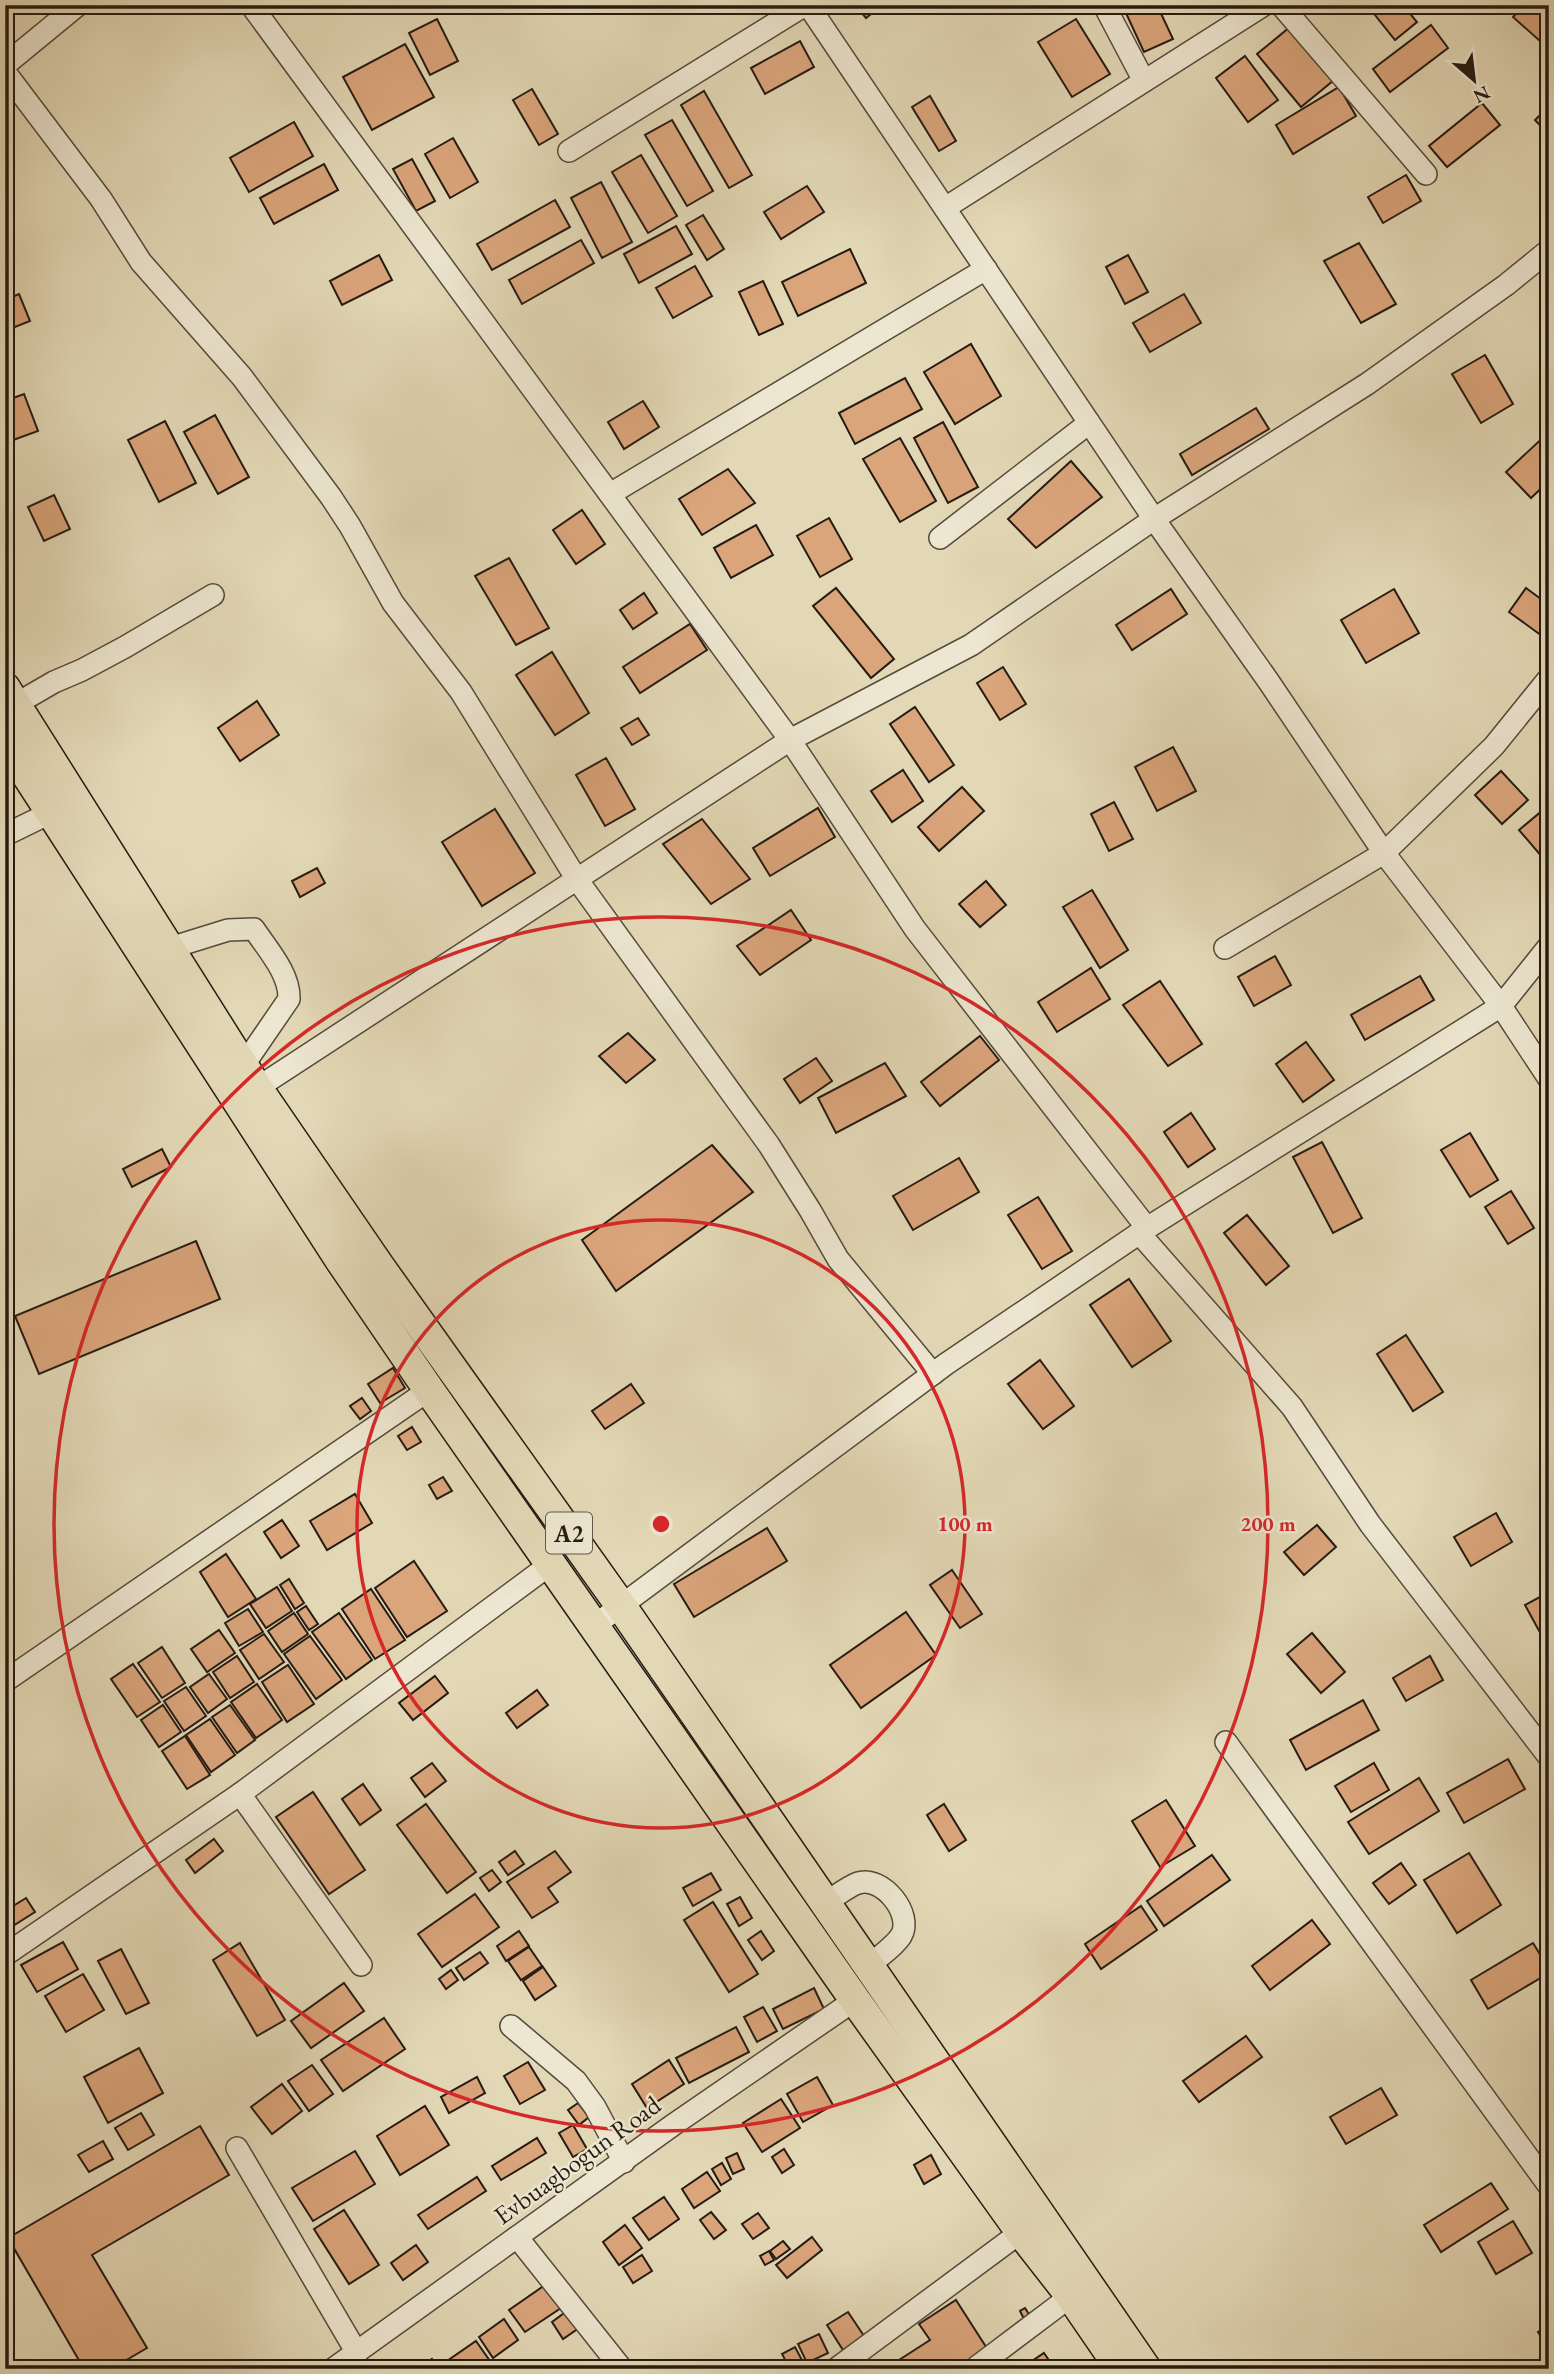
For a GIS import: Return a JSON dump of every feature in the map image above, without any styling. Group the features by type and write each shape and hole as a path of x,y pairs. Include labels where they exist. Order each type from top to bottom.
{"highway":[{"name":"A2","path":"10,696 250,1077 379,1266 621,1606 869,1966 1125,2368"},
{"name":"A2","path":"5,741 341,1261 429,1390 855,2000 1021,2232 1125,2368"}],"street":[{"path":"5,65 78,5"},
{"path":"251,5 790,740 915,929 1144,1231 1292,1407 1377,1533 1549,1757"},
{"path":"569,150 807,5 1154,519 1269,682 1384,853 1501,1006 1549,1079"},
{"path":"1104,5 1144,81"},
{"path":"945,208 1264,5"},
{"path":"1281,5 1426,174"},
{"path":"5,72 101,199 141,262 242,377 331,497 393,603 461,692 576,878 769,1145 838,1259 933,1374"},
{"path":"250,1077 576,878 790,740 971,645 1154,519 1367,384 1506,285 1549,250"},
{"path":"610,494 986,270"},
{"path":"940,538 1089,423"},
{"path":"10,696 82,670 213,595"},
{"path":"1225,948 1384,853 1494,746 1549,678"},
{"path":"5,835 52,812"},
{"path":"170,948 228,930 254,929 275,960 290,987 289,999 250,1077"},
{"path":"595,1625 933,1374 1144,1231 1501,1006 1549,946"},
{"path":"5,1681 429,1390"},
{"path":"5,1955 240,1794 551,1563"},
{"path":"1226,1742 1549,2186"},
{"path":"240,1794 361,1965"},
{"path":"825,1903 860,1882 879,1884 897,1901 904,1921 901,1935 869,1966"},
{"name":"Evbuagbogun Road","path":"333,2369 673,2125 855,2000"},
{"path":"512,2026 551,2063 576,2081 595,2107 624,2162"},
{"path":"237,2148 356,2353"},
{"path":"836,2369 1021,2232"},
{"path":"517,2237 622,2369"},
{"path":"974,2369 1071,2296"}],"building":[{"path":"855,5 882,5 866,18"},
{"path":"1137,5 1157,5 1173,39 1144,52 1125,11"},
{"path":"1367,5 1403,5 1417,22 1395,40"},
{"path":"1524,5 1549,6 1549,49 1513,17"},
{"path":"437,19 458,61 430,75 409,33"},
{"path":"1076,19 1110,74 1072,97 1038,42"},
{"path":"1431,25 1448,48 1390,92 1373,69"},
{"path":"1290,27 1334,80 1301,107 1257,54"},
{"path":"800,41 814,67 765,94 751,68"},
{"path":"405,44 434,97 372,130 343,77"},
{"path":"1245,56 1278,100 1248,122 1216,78"},
{"path":"1339,87 1356,116 1293,154 1276,125"},
{"path":"532,89 558,134 539,145 513,100"},
{"path":"704,91 752,175 729,188 681,105"},
{"path":"930,96 956,141 939,151 912,107"},
{"path":"1482,103 1500,125 1447,167 1429,146"},
{"path":"1549,106 1549,135 1535,120"},
{"path":"672,120 713,191 687,206 645,135"},
{"path":"294,122 313,156 249,192 230,158"},
{"path":"453,138 478,182 450,198 425,154"},
{"path":"641,155 677,216 648,233 612,172"},
{"path":"412,159 435,201 416,211 393,169"},
{"path":"324,164 338,190 274,224 260,198"},
{"path":"1406,175 1421,201 1383,223 1368,197"},
{"path":"601,182 632,242 602,258 571,198"},
{"path":"807,186 824,212 781,239 764,212"},
{"path":"555,200 570,227 492,270 477,244"},
{"path":"703,215 724,249 707,260 686,225"},
{"path":"676,226 692,254 639,283 624,254"},
{"path":"581,240 594,263 522,304 509,280"},
{"path":"1359,243 1396,304 1361,323 1324,261"},
{"path":"850,249 866,283 798,316 782,282"},
{"path":"379,255 392,280 342,305 330,281"},
{"path":"1128,255 1148,292 1125,304 1106,267"},
{"path":"695,266 712,296 673,318 656,288"},
{"path":"763,281 783,324 759,335 739,292"},
{"path":"19,294 30,321 5,331 5,300"},
{"path":"1184,294 1201,323 1150,352 1133,323"},
{"path":"971,344 1001,396 955,424 924,372"},
{"path":"1485,355 1513,404 1481,423 1452,374"},
{"path":"905,378 922,409 855,444 839,413"},
{"path":"24,394 38,431 5,443 5,401"},
{"path":"643,401 659,427 624,449 608,422"},
{"path":"1256,408 1269,429 1192,475 1180,454"},
{"path":"215,415 249,477 218,494 184,432"},
{"path":"165,421 196,483 159,502 128,440"},
{"path":"943,422 978,487 948,503 914,438"},
{"path":"1549,432 1549,481 1531,498 1506,472"},
{"path":"900,438 936,501 900,522 863,459"},
{"path":"1071,461 1102,497 1036,548 1008,519"},
{"path":"728,469 755,503 702,535 679,499"},
{"path":"54,495 70,529 44,541 28,507"},
{"path":"582,510 605,544 576,564 553,530"},
{"path":"829,518 852,559 820,577 797,536"},
{"path":"756,525 773,555 731,578 714,548"},
{"path":"509,558 549,628 516,645 475,576"},
{"path":"836,588 894,659 871,678 813,606"},
{"path":"1526,588 1549,605 1549,641 1509,612"},
{"path":"1171,589 1187,614 1132,650 1116,625"},
{"path":"1394,589 1419,633 1366,663 1341,620"},
{"path":"644,593 657,613 633,629 620,610"},
{"path":"690,624 707,650 640,693 623,667"},
{"path":"552,652 589,713 555,735 516,675"},
{"path":"1003,667 1026,704 1000,720 977,683"},
{"path":"257,701 279,735 240,761 218,728"},
{"path":"915,707 954,765 929,782 890,724"},
{"path":"638,718 649,735 632,745 621,728"},
{"path":"1173,747 1196,791 1157,811 1135,767"},
{"path":"606,758 635,809 605,826 576,775"},
{"path":"903,770 923,801 892,822 871,791"},
{"path":"1501,771 1528,800 1502,824 1475,795"},
{"path":"962,787 984,811 939,851 918,827"},
{"path":"1114,802 1133,839 1109,851 1091,814"},
{"path":"1549,805 1549,853 1543,858 1519,830"},
{"path":"818,808 835,837 770,876 753,848"},
{"path":"495,809 535,873 482,906 442,842"},
{"path":"702,819 750,879 711,904 663,844"},
{"path":"317,868 325,883 300,897 292,881"},
{"path":"986,881 1006,905 980,927 959,904"},
{"path":"1549,881 1549,897 1542,885"},
{"path":"1092,890 1128,950 1100,968 1063,907"},
{"path":"791,910 811,940 760,975 737,946"},
{"path":"1275,956 1291,985 1254,1006 1238,977"},
{"path":"1091,968 1110,999 1057,1032 1038,1002"},
{"path":"1420,976 1434,1000 1365,1040 1351,1015"},
{"path":"1160,981 1202,1044 1168,1066 1123,1005"},
{"path":"628,1033 655,1060 626,1083 599,1056"},
{"path":"980,1036 999,1060 940,1106 921,1082"},
{"path":"1306,1042 1334,1080 1303,1102 1276,1064"},
{"path":"816,1058 832,1081 800,1103 784,1079"},
{"path":"885,1063 906,1096 836,1133 818,1098"},
{"path":"1191,1113 1215,1149 1188,1167 1164,1132"},
{"path":"1470,1133 1498,1180 1470,1197 1441,1150"},
{"path":"1322,1142 1362,1218 1333,1233 1293,1157"},
{"path":"712,1145 753,1192 616,1291 582,1240"},
{"path":"162,1149 171,1167 132,1187 123,1169"},
{"path":"959,1158 979,1192 913,1230 893,1196"},
{"path":"1511,1191 1534,1228 1508,1244 1485,1207"},
{"path":"1038,1197 1072,1251 1042,1269 1008,1215"},
{"path":"1247,1215 1289,1266 1266,1285 1224,1233"},
{"path":"196,1241 220,1299 39,1374 15,1316"},
{"path":"1129,1279 1171,1341 1132,1367 1090,1305"},
{"path":"1549,1280 1549,1297 1541,1284"},
{"path":"1406,1335 1443,1392 1413,1411 1377,1354"},
{"path":"1040,1360 1074,1406 1043,1429 1008,1384"},
{"path":"393,1368 405,1388 380,1403 368,1384"},
{"path":"631,1384 644,1403 605,1429 592,1411"},
{"path":"362,1398 371,1411 360,1419 350,1406"},
{"path":"412,1427 421,1442 407,1450 398,1436"},
{"path":"443,1477 452,1491 437,1499 429,1485"},
{"path":"355,1494 372,1523 327,1550 310,1521"},
{"path":"1496,1513 1512,1542 1471,1566 1454,1537"},
{"path":"282,1520 299,1546 281,1558 264,1532"},
{"path":"1317,1525 1336,1547 1304,1575 1284,1552"},
{"path":"767,1528 787,1561 694,1617 674,1584"},
{"path":"226,1554 256,1599 228,1617 200,1572"},
{"path":"414,1561 447,1611 407,1637 375,1588"},
{"path":"952,1570 982,1614 960,1628 930,1585"},
{"path":"289,1579 304,1603 295,1609 280,1585"},
{"path":"277,1587 292,1611 266,1628 250,1604"},
{"path":"371,1589 405,1640 375,1659 342,1609"},
{"path":"1549,1592 1549,1649 1525,1605"},
{"path":"306,1606 318,1624 309,1630 297,1612"},
{"path":"248,1609 263,1632 239,1646 225,1623"},
{"path":"906,1612 936,1655 861,1708 830,1665"},
{"path":"294,1613 308,1634 282,1652 268,1631"},
{"path":"339,1613 372,1660 346,1679 312,1632"},
{"path":"219,1630 235,1653 207,1672 191,1649"},
{"path":"1312,1633 1345,1672 1321,1693 1287,1654"},
{"path":"264,1634 284,1662 259,1679 240,1650"},
{"path":"310,1636 342,1680 316,1699 284,1654"},
{"path":"162,1647 185,1683 162,1698 138,1663"},
{"path":"237,1656 254,1682 230,1698 213,1672"},
{"path":"1430,1656 1443,1680 1406,1701 1393,1678"},
{"path":"133,1664 160,1702 137,1717 111,1679"},
{"path":"288,1665 314,1704 287,1722 262,1682"},
{"path":"209,1674 227,1699 208,1713 190,1687"},
{"path":"435,1676 448,1693 413,1720 399,1703"},
{"path":"257,1684 282,1720 256,1738 231,1702"},
{"path":"186,1687 206,1716 184,1731 164,1701"},
{"path":"537,1690 548,1705 517,1728 506,1713"},
{"path":"1363,1700 1379,1730 1306,1770 1290,1740"},
{"path":"163,1705 181,1732 159,1747 141,1720"},
{"path":"230,1705 255,1740 237,1753 212,1717"},
{"path":"210,1719 235,1755 211,1772 186,1735"},
{"path":"185,1736 210,1775 187,1789 162,1751"},
{"path":"1508,1759 1525,1789 1464,1823 1447,1793"},
{"path":"432,1763 446,1781 425,1797 411,1778"},
{"path":"1374,1763 1389,1790 1351,1812 1335,1786"},
{"path":"1419,1778 1439,1811 1369,1854 1348,1822"},
{"path":"363,1784 381,1810 360,1825 342,1799"},
{"path":"313,1792 365,1870 329,1894 276,1817"},
{"path":"1166,1800 1195,1846 1160,1867 1132,1821"},
{"path":"426,1804 476,1872 447,1893 397,1825"},
{"path":"944,1804 966,1840 949,1851 927,1815"},
{"path":"214,1839 223,1851 195,1873 186,1860"},
{"path":"515,1851 524,1864 508,1875 499,1862"},
{"path":"555,1851 571,1872 548,1888 558,1902 532,1918 507,1882"},
{"path":"1469,1853 1501,1905 1457,1933 1424,1880"},
{"path":"1212,1855 1230,1880 1164,1926 1147,1901"},
{"path":"1401,1863 1416,1885 1389,1904 1373,1883"},
{"path":"492,1870 501,1882 489,1891 480,1878"},
{"path":"711,1873 721,1890 693,1906 683,1888"},
{"path":"475,1894 499,1927 442,1967 418,1934"},
{"path":"740,1897 752,1918 739,1926 727,1904"},
{"path":"26,1898 35,1912 5,1931 5,1911"},
{"path":"713,1902 758,1974 729,1992 684,1920"},
{"path":"1141,1906 1157,1930 1101,1969 1085,1944"},
{"path":"1312,1920 1330,1944 1270,1990 1252,1966"},
{"path":"519,1931 529,1946 506,1961 497,1946"},
{"path":"761,1931 774,1951 762,1960 748,1940"},
{"path":"63,1942 78,1969 37,1992 21,1965"},
{"path":"240,1943 285,2020 257,2036 213,1960"},
{"path":"1533,1943 1549,1973 1488,2009 1471,1980"},
{"path":"529,1947 542,1966 521,1980 508,1961"},
{"path":"121,1949 149,2003 126,2014 98,1961"},
{"path":"480,1952 488,1963 464,1980 456,1968"},
{"path":"543,1967 556,1986 535,2000 523,1981"},
{"path":"451,1970 458,1980 446,1989 439,1979"},
{"path":"83,1974 104,2010 66,2032 45,1996"},
{"path":"344,1983 364,2011 311,2048 291,2021"},
{"path":"814,1988 824,2009 783,2029 773,2009"},
{"path":"763,2007 777,2031 757,2042 744,2017"},
{"path":"384,2018 405,2049 343,2091 321,2060"},
{"path":"736,2027 749,2052 689,2083 676,2058"},
{"path":"1246,2036 1262,2057 1199,2102 1183,2081"},
{"path":"139,2048 163,2093 108,2123 84,2077"},
{"path":"669,2060 684,2084 647,2108 632,2084"},
{"path":"528,2062 545,2090 520,2104 504,2076"},
{"path":"312,2065 333,2094 309,2111 288,2081"},
{"path":"477,2077 485,2093 449,2113 441,2097"},
{"path":"817,2077 833,2105 803,2122 787,2094"},
{"path":"282,2084 302,2111 272,2134 251,2107"},
{"path":"1381,2088 1397,2115 1346,2144 1330,2117"},
{"path":"781,2099 800,2128 762,2152 743,2123"},
{"path":"578,2103 589,2117 579,2125 568,2110"},
{"path":"425,2106 449,2145 400,2175 377,2136"},
{"path":"141,2113 154,2135 128,2150 115,2128"},
{"path":"573,2125 587,2149 573,2157 559,2133"},
{"path":"200,2126 229,2175 92,2255 147,2348 111,2369 84,2369 8,2238"},
{"path":"537,2138 546,2153 501,2180 492,2166"},
{"path":"103,2141 113,2159 89,2172 78,2155"},
{"path":"784,2149 794,2165 782,2173 772,2157"},
{"path":"355,2151 375,2184 313,2221 292,2188"},
{"path":"737,2153 744,2169 733,2174 726,2158"},
{"path":"931,2155 941,2174 924,2184 914,2165"},
{"path":"722,2163 731,2179 721,2185 712,2169"},
{"path":"707,2172 720,2191 694,2208 682,2189"},
{"path":"477,2177 486,2191 428,2229 418,2215"},
{"path":"1491,2183 1508,2209 1441,2252 1424,2225"},
{"path":"664,2197 679,2219 649,2240 633,2218"},
{"path":"344,2210 379,2265 349,2284 314,2229"},
{"path":"711,2212 726,2230 714,2239 700,2220"},
{"path":"758,2213 769,2228 753,2239 742,2224"},
{"path":"1513,2221 1532,2253 1496,2274 1478,2242"},
{"path":"625,2225 642,2248 619,2265 603,2242"},
{"path":"812,2237 822,2250 787,2278 776,2265"},
{"path":"783,2241 790,2249 776,2259 770,2251"},
{"path":"416,2245 428,2262 403,2280 391,2263"},
{"path":"769,2251 774,2260 765,2265 760,2256"},
{"path":"642,2255 652,2271 633,2283 623,2267"},
{"path":"545,2285 561,2308 525,2332 509,2310"},
{"path":"956,2300 988,2350 959,2369 885,2369 930,2340 919,2324"},
{"path":"1025,2308 1032,2319 1026,2323 1020,2311"},
{"path":"567,2311 579,2328 563,2339 552,2322"},
{"path":"848,2312 864,2336 843,2350 827,2325"},
{"path":"504,2319 518,2340 493,2358 479,2337"},
{"path":"1549,2326 1549,2351 1538,2332"},
{"path":"819,2334 828,2353 807,2363 798,2344"},
{"path":"476,2341 490,2361 479,2369 453,2369 447,2361"},
{"path":"795,2347 805,2366 790,2369 782,2354"},
{"path":"1044,2353 1055,2369 1029,2369 1026,2365"},
{"path":"432,2359 439,2369 418,2369"}]}
